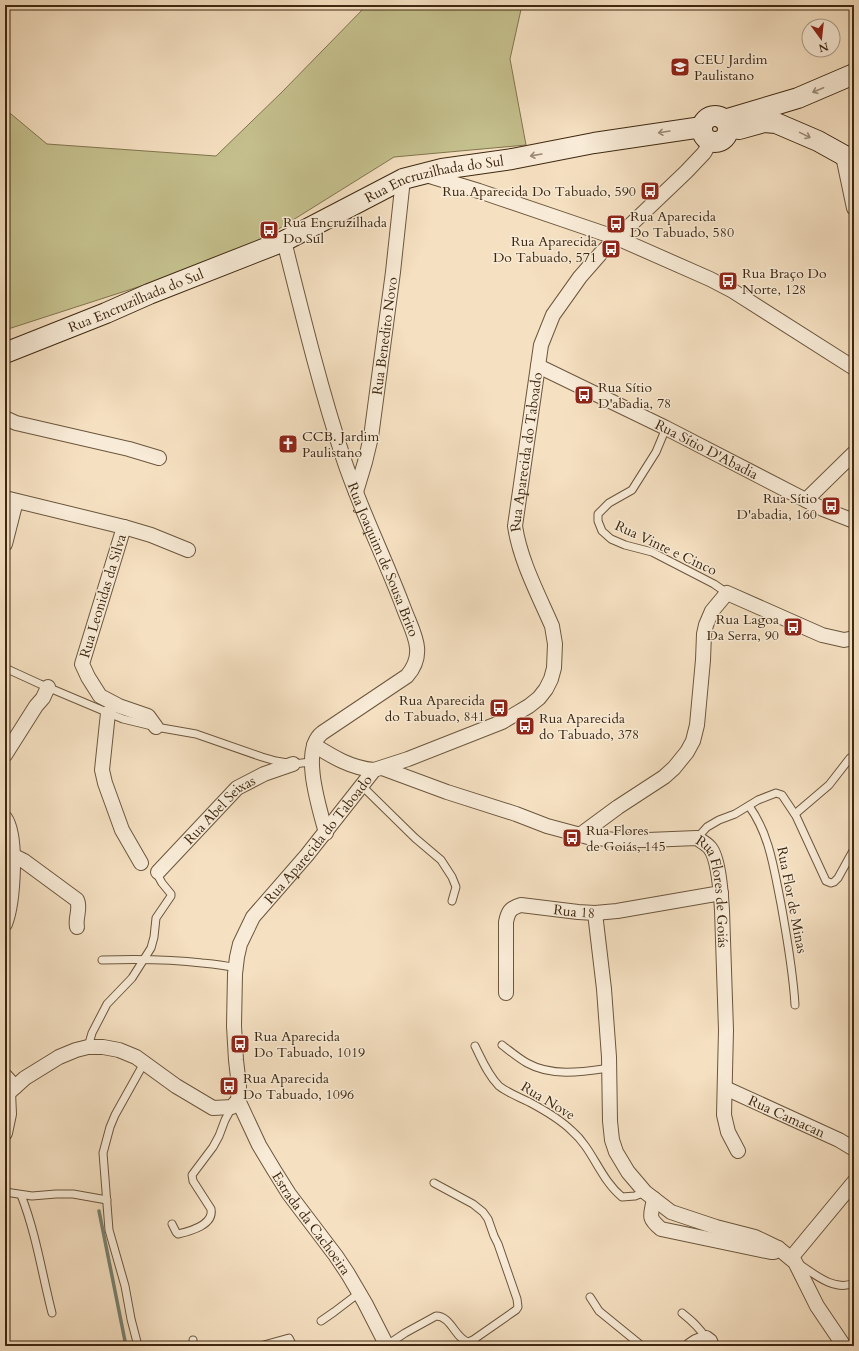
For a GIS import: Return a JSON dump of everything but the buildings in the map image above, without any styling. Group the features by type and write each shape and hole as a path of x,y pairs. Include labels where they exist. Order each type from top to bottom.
{"street":[{"path":"716,130 775,114 798,98 854,74"},
{"path":"775,114 849,159 854,208"},
{"name":"Rua Encruzilhada do Sul","path":"5,353 284,241 412,176 442,169 541,154 594,143 716,130"},
{"name":"Rua Aparecida do Taboado","path":"235,1103 239,1086 236,1060 234,988 240,944 253,917 326,833 362,786 378,769 502,722 529,706 539,698 551,679 554,668 555,654 552,626 523,556 515,526 541,345 553,314 580,277 601,253 704,153 716,130"},
{"path":"412,176 479,191 617,238 710,279 733,291 854,368"},
{"name":"Rua Benedito Novo","path":"356,492 371,437 393,272 412,176"},
{"name":"Rua Joaquim de Sousa Brito","path":"284,241 343,458 416,638 417,655 412,671 407,676 322,733 314,745 311,762 326,833"},
{"name":"Rua Sítio D'Abadia","path":"538,366 666,428 823,509 854,521"},
{"path":"5,418 16,423 129,449 159,458"},
{"path":"806,500 854,453"},
{"path":"5,544 11,500 151,534 188,550"},
{"name":"Rua Leonidas da Silva","path":"124,527 82,664 88,678 100,696 119,706 148,716 156,727"},
{"path":"580,835 618,807 664,777 687,752 693,741 697,725 706,625 712,612 727,593 822,635 844,640 854,638"},
{"path":"5,755 48,688"},
{"path":"108,713 102,770 105,783 122,830 141,864"},
{"name":"Rua Flores de Goiás","path":"314,745 348,764 365,769 378,769 580,835 610,840 698,838 710,848 716,860 721,893 726,1030 724,1115 728,1132 738,1151"},
{"name":"Rua Abel Seixas","path":"158,872 237,788 264,774 293,764"},
{"path":"6,821 12,837 14,856 10,898 6,918"},
{"path":"14,856 24,861 77,900 79,906 76,920 77,927"},
{"name":"Rua 18","path":"506,993 506,922 508,913 514,907 520,906 578,912 617,911 721,893"},
{"path":"595,912 604,989 612,1140 616,1152 628,1172 650,1196 670,1212 716,1228 755,1237 778,1248 793,1260 821,1312 844,1346"},
{"path":"9,1092 41,1068 59,1057 88,1047 103,1047 119,1050 136,1057 176,1086 213,1108 235,1103"},
{"path":"5,1076 9,1092 9,1114 5,1133"},
{"name":"Rua Camacan","path":"724,1088 851,1147"},
{"name":"Estrada da Cachoeira","path":"235,1103 293,1200 336,1256 359,1293 387,1346"},
{"path":"793,1260 854,1182"},
{"path":"650,1196 650,1217 652,1221 661,1228 771,1252 774,1252 778,1248"},
{"path":"690,1346 696,1342 709,1342"}],"lane":[{"name":"Rua Vinte e Cinco","path":"666,428 656,452 632,490 609,503 598,514 598,521 602,531 611,539 625,545 652,552 714,584 727,593"},
{"path":"5,668 48,688 123,719 196,734 262,757 293,764 311,762"},
{"path":"795,814 829,785 850,758"},
{"path":"362,786 414,838 441,860 452,877 456,887 452,901"},
{"path":"698,838 712,824 735,814 758,800 776,793 782,795 795,814 826,881 831,883 838,878 854,849"},
{"name":"Rua Flor de Minas","path":"749,806 761,825 767,841 774,869 791,960 795,1005"},
{"path":"88,1047 92,1033 107,1004 129,982 151,948 156,918 171,896 170,892 157,874 158,872"},
{"path":"102,960 144,959 190,961 236,968"},
{"path":"502,1045 527,1063 537,1068 552,1072 575,1072 609,1068"},
{"name":"Rua Nove","path":"476,1046 489,1073 499,1085 510,1093 545,1111 572,1131 584,1143 614,1191 622,1197 650,1196"},
{"path":"138,1346 125,1286 109,1230 103,1158 107,1138 115,1115 144,1063"},
{"path":"172,1224 178,1234 195,1229 209,1220 212,1214 211,1209 193,1180 192,1175 213,1147 225,1120 235,1103"},
{"path":"387,1346 405,1333 436,1316 445,1318 461,1338 468,1342 516,1310 518,1307 518,1302 508,1271 488,1219 483,1212 473,1204 434,1183"},
{"path":"5,1192 32,1196 73,1194 107,1200"},
{"path":"21,1195 36,1244 52,1313"},
{"path":"793,1260 830,1283 848,1286 854,1283"},
{"path":"321,1321 359,1293"},
{"path":"590,1297 599,1311 642,1346"},
{"path":"682,1313 699,1328 709,1342"},
{"path":"260,1346 289,1338 293,1346"}],"shaded area":[{"path":"367,5 522,5 510,59 526,145 394,157 256,243 175,275 5,330 5,109 47,144 216,156 282,92"}],"waterway":[{"path":"99,1211 126,1346"}],"place":[{"name":"CEU Jardim Paulistano","path":"680,67"},
{"name":"Rua Aparecida Do Tabuado, 590","path":"650,191"},
{"name":"Rua Aparecida Do Tabuado, 580","path":"616,224"},
{"name":"Rua Encruzilhada Do Sul","path":"269,230"},
{"name":"Rua Aparecida Do Tabuado, 571","path":"611,249"},
{"name":"Rua Braço Do Norte, 128","path":"728,281"},
{"name":"Rua Sítio D'abadia, 78","path":"584,395"},
{"name":"CCB. Jardim Paulistano","path":"288,444"},
{"name":"Rua Sítio D'abadia, 160","path":"831,506"},
{"name":"Rua Lagoa Da Serra, 90","path":"793,627"},
{"name":"Rua Aparecida do Tabuado, 841","path":"499,708"},
{"name":"Rua Aparecida do Tabuado, 378","path":"525,726"},
{"name":"Rua Flores de Goiás, 145","path":"572,838"},
{"name":"Rua Aparecida Do Tabuado, 1019","path":"240,1044"},
{"name":"Rua Aparecida Do Tabuado, 1096","path":"229,1086"}]}
